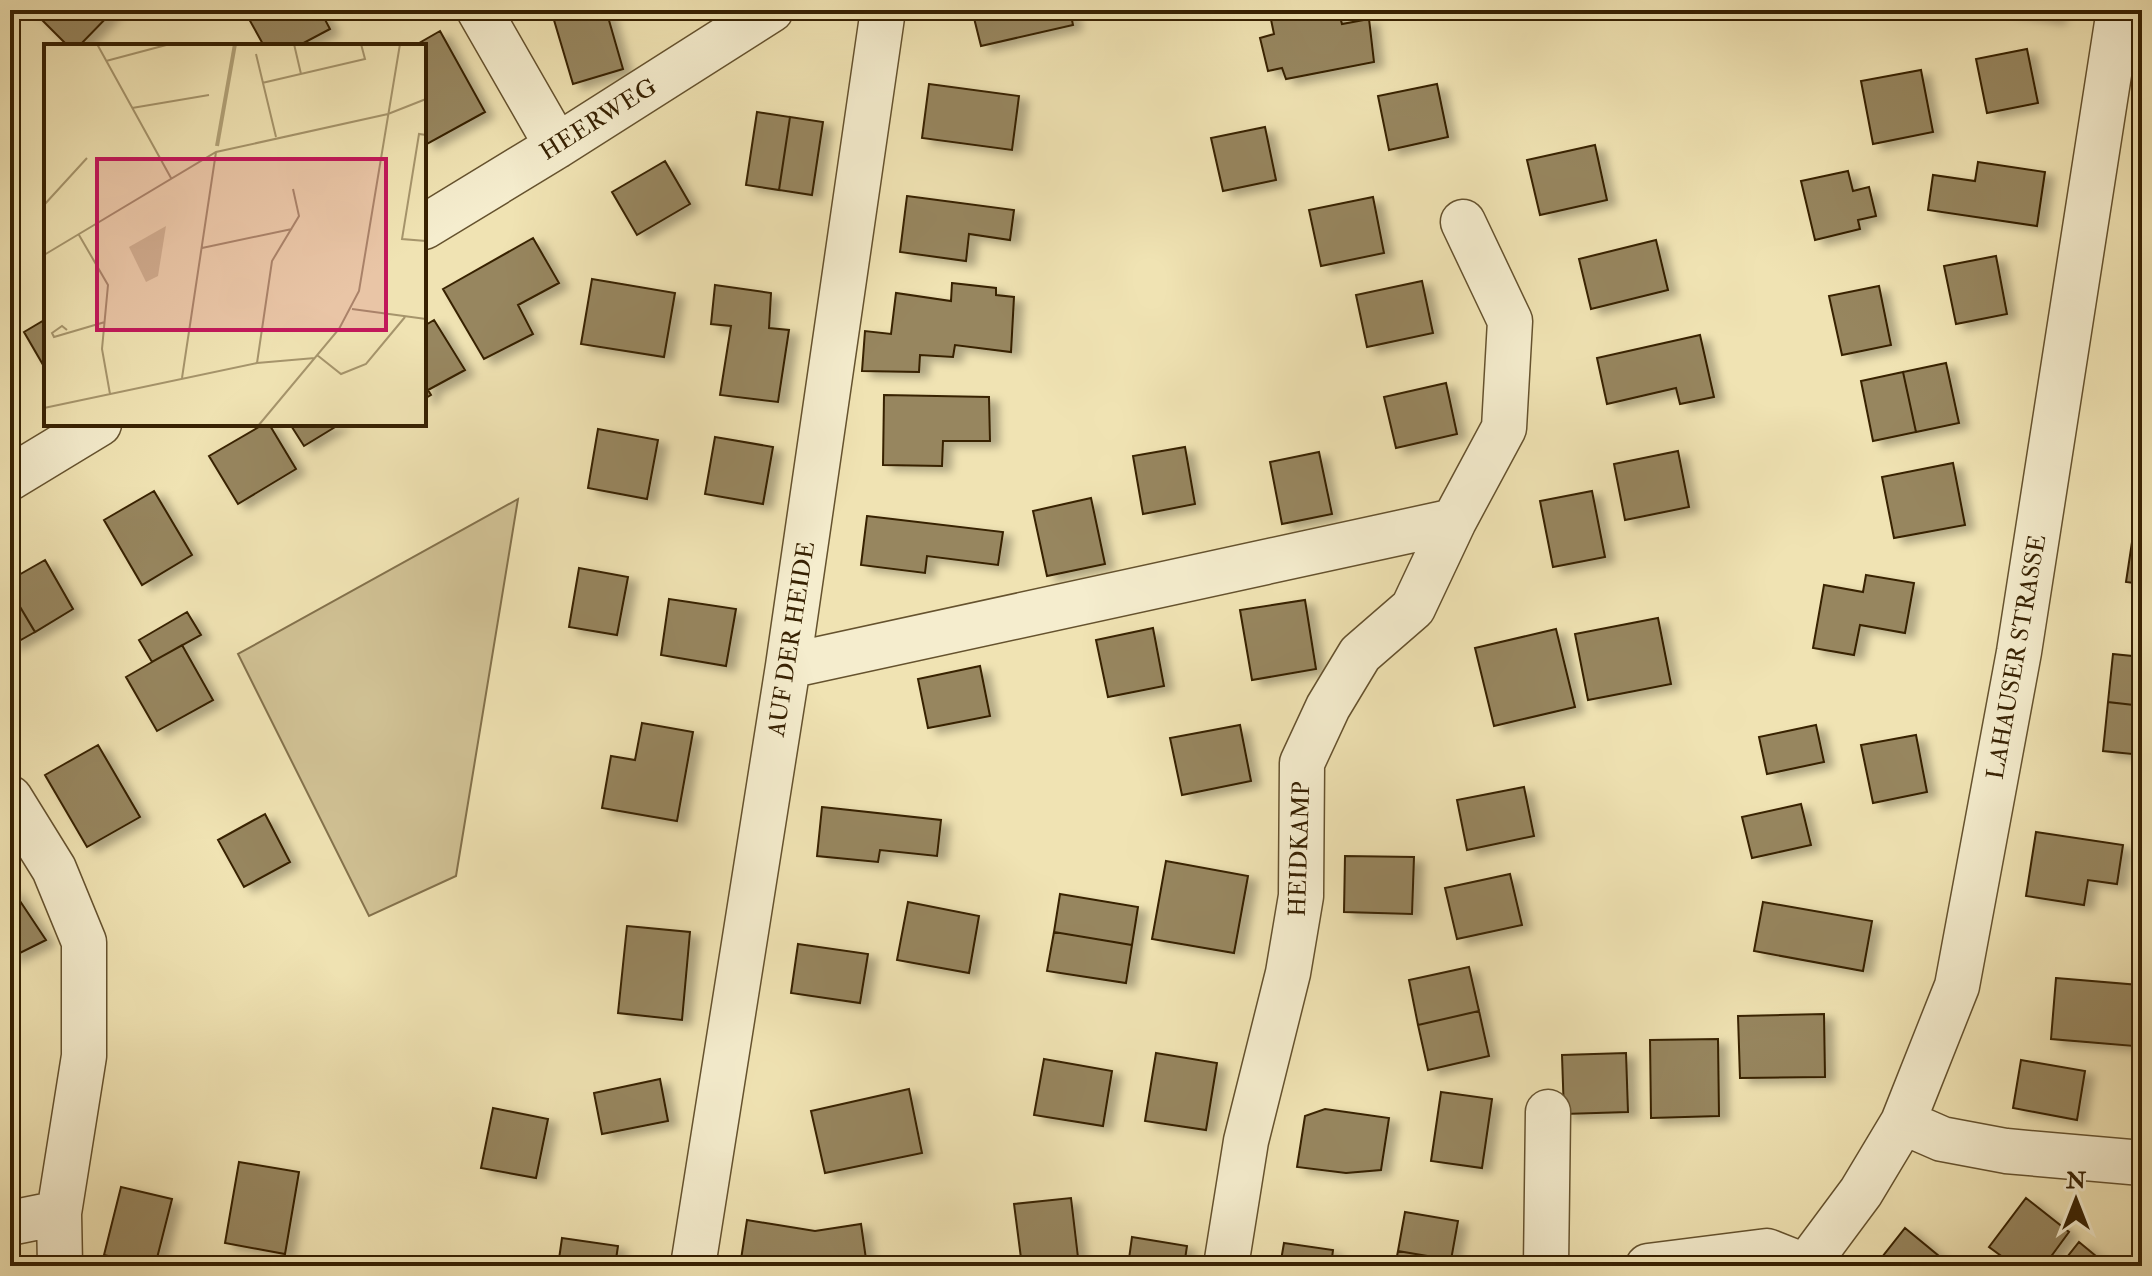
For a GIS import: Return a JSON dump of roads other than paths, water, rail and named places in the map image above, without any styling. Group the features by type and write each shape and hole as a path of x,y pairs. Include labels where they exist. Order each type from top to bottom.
{"street":[{"path":"479,10 557,146"},
{"name":"HEERWEG","path":"426,226 771,10"},
{"name":"AUF DER HEIDE","path":"693,1266 788,666 883,10"},
{"name":"LAHAUSER STRASSE","path":"1806,1266 1861,1192 1903,1122 1957,986 2019,652 2119,10"},
{"name":"HEIDKAMP","path":"1226,1266 1246,1141 1288,973 1301,896 1302,763 1328,707 1360,654 1413,608 1454,521 1504,428 1510,321 1463,222"},
{"path":"10,478 96,426"},
{"path":"788,666 1454,521"},
{"path":"10,798 54,869 84,942 84,1056 59,1213 60,1266"},
{"path":"1546,1266 1548,1112"},
{"path":"1903,1122 1942,1139 2006,1151 2142,1163"},
{"path":"10,1223 59,1213"},
{"path":"1648,1266 1767,1251 1806,1266"}]}
